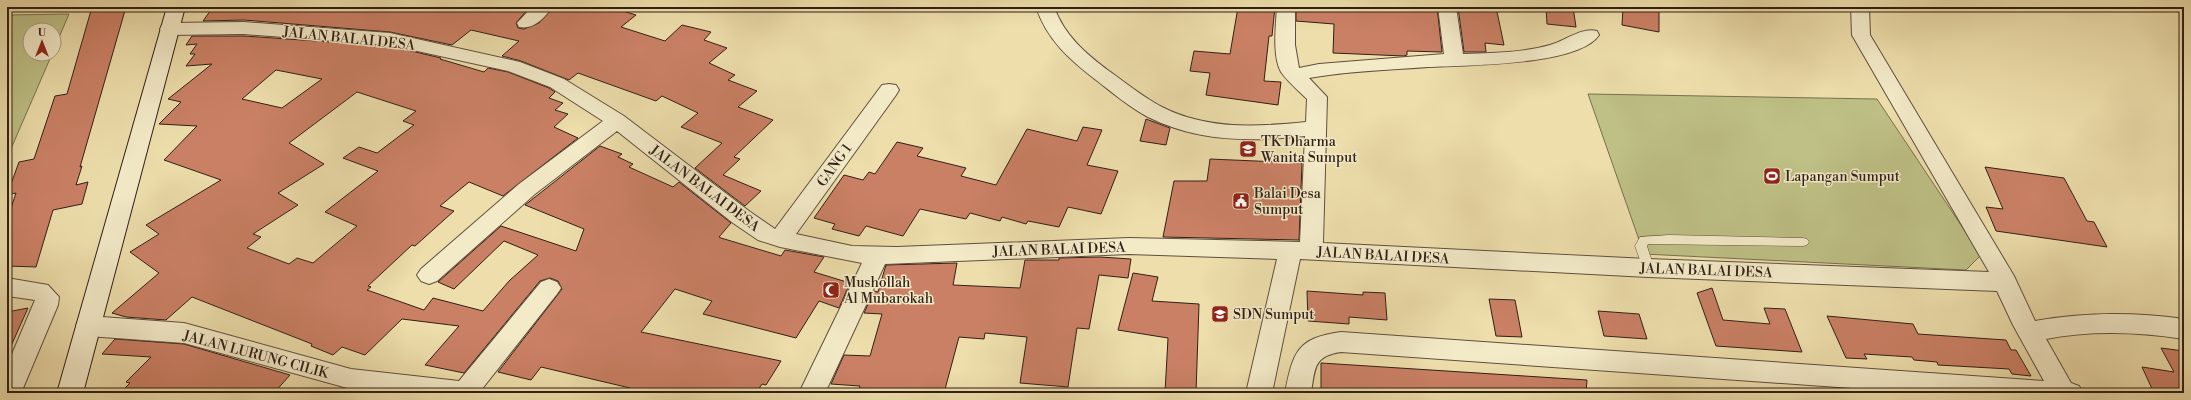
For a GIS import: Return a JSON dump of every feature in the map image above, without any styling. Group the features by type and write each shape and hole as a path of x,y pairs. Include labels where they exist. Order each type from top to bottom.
{"street":[{"path":"70,393 176,7"},
{"path":"526,23 543,7"},
{"path":"1044,7 1055,34 1089,66 1156,113 1182,122 1229,133 1259,134 1316,128"},
{"path":"1259,393 1301,251 1316,128 1317,98 1296,78 1290,70 1287,61 1286,7"},
{"path":"1447,7 1454,60"},
{"path":"1860,7 1861,35 2006,282 2013,304 2065,393"},
{"name":"JALAN BALAI DESA","path":"169,29 244,28 390,39 424,45 513,66 557,83 617,121 741,217 766,234 780,239 852,254 877,256 1129,246 1301,251 1648,268 2006,282"},
{"path":"1296,78 1303,73 1319,70 1454,60 1494,60 1534,55 1580,41 1590,36"},
{"name":"GANG 1","path":"780,239 889,90"},
{"path":"429,275 497,217 527,189 617,121"},
{"path":"812,393 877,256"},
{"path":"7,287 40,291 47,297 46,306 8,393"},
{"path":"468,392 549,288"},
{"path":"2029,332 2067,324 2095,322 2127,322 2184,329"},
{"name":"JALAN LURUNG CILIK","path":"88,326 184,333 351,379 468,392"},
{"path":"1298,393 1305,360 1313,349 1324,343 1341,342 2065,393"}],"lane":[{"path":"1648,268 1641,246 1644,240 1669,239 1803,242"}],"green space":[{"path":"69,14 62,30 62,22 22,22 22,62 49,62 7,158 7,15"},
{"name":"Lapangan Sumput","path":"1588,94 1877,99 1981,255 1966,270 1644,254"}],"building":[{"path":"92,7 126,7 80,167 82,166 76,185 88,182 82,204 53,210 36,267 7,266 7,220 16,193 7,195 19,162 34,159 55,96 67,94"},
{"path":"213,7 513,7 527,10 516,23 518,28 524,29 539,23 553,7 610,7 636,15 621,27 665,41 682,25 711,32 704,40 727,48 709,63 735,75 728,80 757,91 738,107 773,120 734,157 740,159 723,175 761,191 745,206 695,168 722,143 681,127 698,113 662,96 656,101 578,73 569,80 521,61 502,56 519,41 471,30 452,45 390,32 244,20 203,21"},
{"path":"1238,7 1275,7 1272,36 1269,36 1264,81 1281,82 1278,105 1206,95 1210,73 1190,71 1194,51 1230,54"},
{"path":"1296,7 1437,7 1442,52 1407,51 1407,55 1404,56 1333,53 1334,24 1296,21"},
{"path":"1458,7 1496,7 1504,45 1485,43 1486,52 1464,52"},
{"path":"1546,7 1573,7 1576,27 1547,24"},
{"path":"1623,7 1659,7 1659,32 1622,25"},
{"path":"192,36 244,36 390,46 441,58 440,59 484,72 488,68 508,72 549,88 555,92 549,98 563,103 555,110 568,114 554,127 578,138 503,196 469,182 440,206 454,211 415,246 412,245 368,286 371,287 367,290 424,310 433,298 483,311 509,281 538,255 504,241 454,289 438,282 501,226 576,251 584,229 525,205 600,146 622,154 618,157 633,164 629,167 673,187 679,182 731,223 719,237 781,256 785,250 824,257 814,272 850,283 839,308 819,301 796,338 703,314 712,301 675,289 641,332 781,361 766,385 762,384 756,393 730,393 714,389 712,393 626,393 630,388 541,367 531,380 498,372 562,289 558,281 550,278 540,281 464,373 425,365 459,326 402,319 365,355 342,347 333,355 311,346 312,344 192,297 166,320 126,317 112,313 159,273 130,252 159,234 146,225 221,180 164,160 197,126 159,124 181,102 168,99 212,64 186,66 195,54 190,54 197,44 186,45","holes":["276,70 322,79 282,108 242,99","357,92 416,111 403,121 414,125 377,153 359,147 343,158 378,171 325,212 357,226 313,263 297,258 289,264 247,248 261,237 253,234 298,205 278,193 324,164 289,143"]},
{"path":"1146,119 1170,128 1166,145 1140,141"},
{"path":"1083,127 1102,130 1087,165 1118,171 1101,214 1068,207 1059,227 1028,221 1026,224 1002,217 1000,221 970,213 966,219 920,209 903,236 866,226 859,236 832,229 835,224 814,218 844,175 863,180 869,172 875,174 897,142 923,148 917,156 966,168 961,176 996,185 1027,129 1077,141"},
{"name":"Balai Desa Sumput","path":"1210,159 1302,163 1299,240 1163,237 1174,181 1207,181"},
{"path":"1985,167 2064,178 2087,221 2094,222 2107,247 1996,231 1986,207 2003,209"},
{"path":"1100,257 1131,259 1128,278 1099,275 1089,329 1077,328 1068,387 1020,383 1027,337 985,333 984,339 959,337 944,393 858,393 860,386 831,384 844,355 870,356 882,314 864,313 874,291 878,292 886,265 957,263 953,285 1020,288 1025,260 1059,260 1059,258"},
{"path":"1133,273 1158,277 1152,301 1199,304 1196,393 1165,393 1168,338 1118,330"},
{"path":"1712,288 1723,320 1770,324 1764,308 1785,309 1802,352 1716,346 1697,293"},
{"path":"1307,291 1363,295 1363,292 1385,293 1387,320 1349,317 1349,324 1308,321"},
{"path":"1489,299 1515,300 1522,337 1496,336"},
{"path":"28,308 7,355 7,312"},
{"path":"1598,311 1639,314 1647,339 1604,336"},
{"path":"1827,316 1913,324 1918,334 2006,340 2011,350 2016,350 2031,376 2012,374 2009,369 1938,365 1937,362 1914,360 1912,357 1864,354 1867,359 1846,358"},
{"path":"115,339 184,344 290,375 274,393 120,393 130,383 126,382 151,357 102,354"},
{"path":"2161,348 2184,351 2184,393 2153,391 2142,367 2174,372"},
{"path":"1321,363 1587,380 1586,393 1345,393 1345,391 1321,390"}],"place":[{"name":"TK Dharma Wanita Sumput","path":"1248,149"},
{"name":"Lapangan Sumput","path":"1772,176"},
{"name":"Balai Desa Sumput","path":"1241,201"},
{"name":"Mushollah Al Mubarokah","path":"831,290"},
{"name":"SDN Sumput","path":"1220,314"}]}
